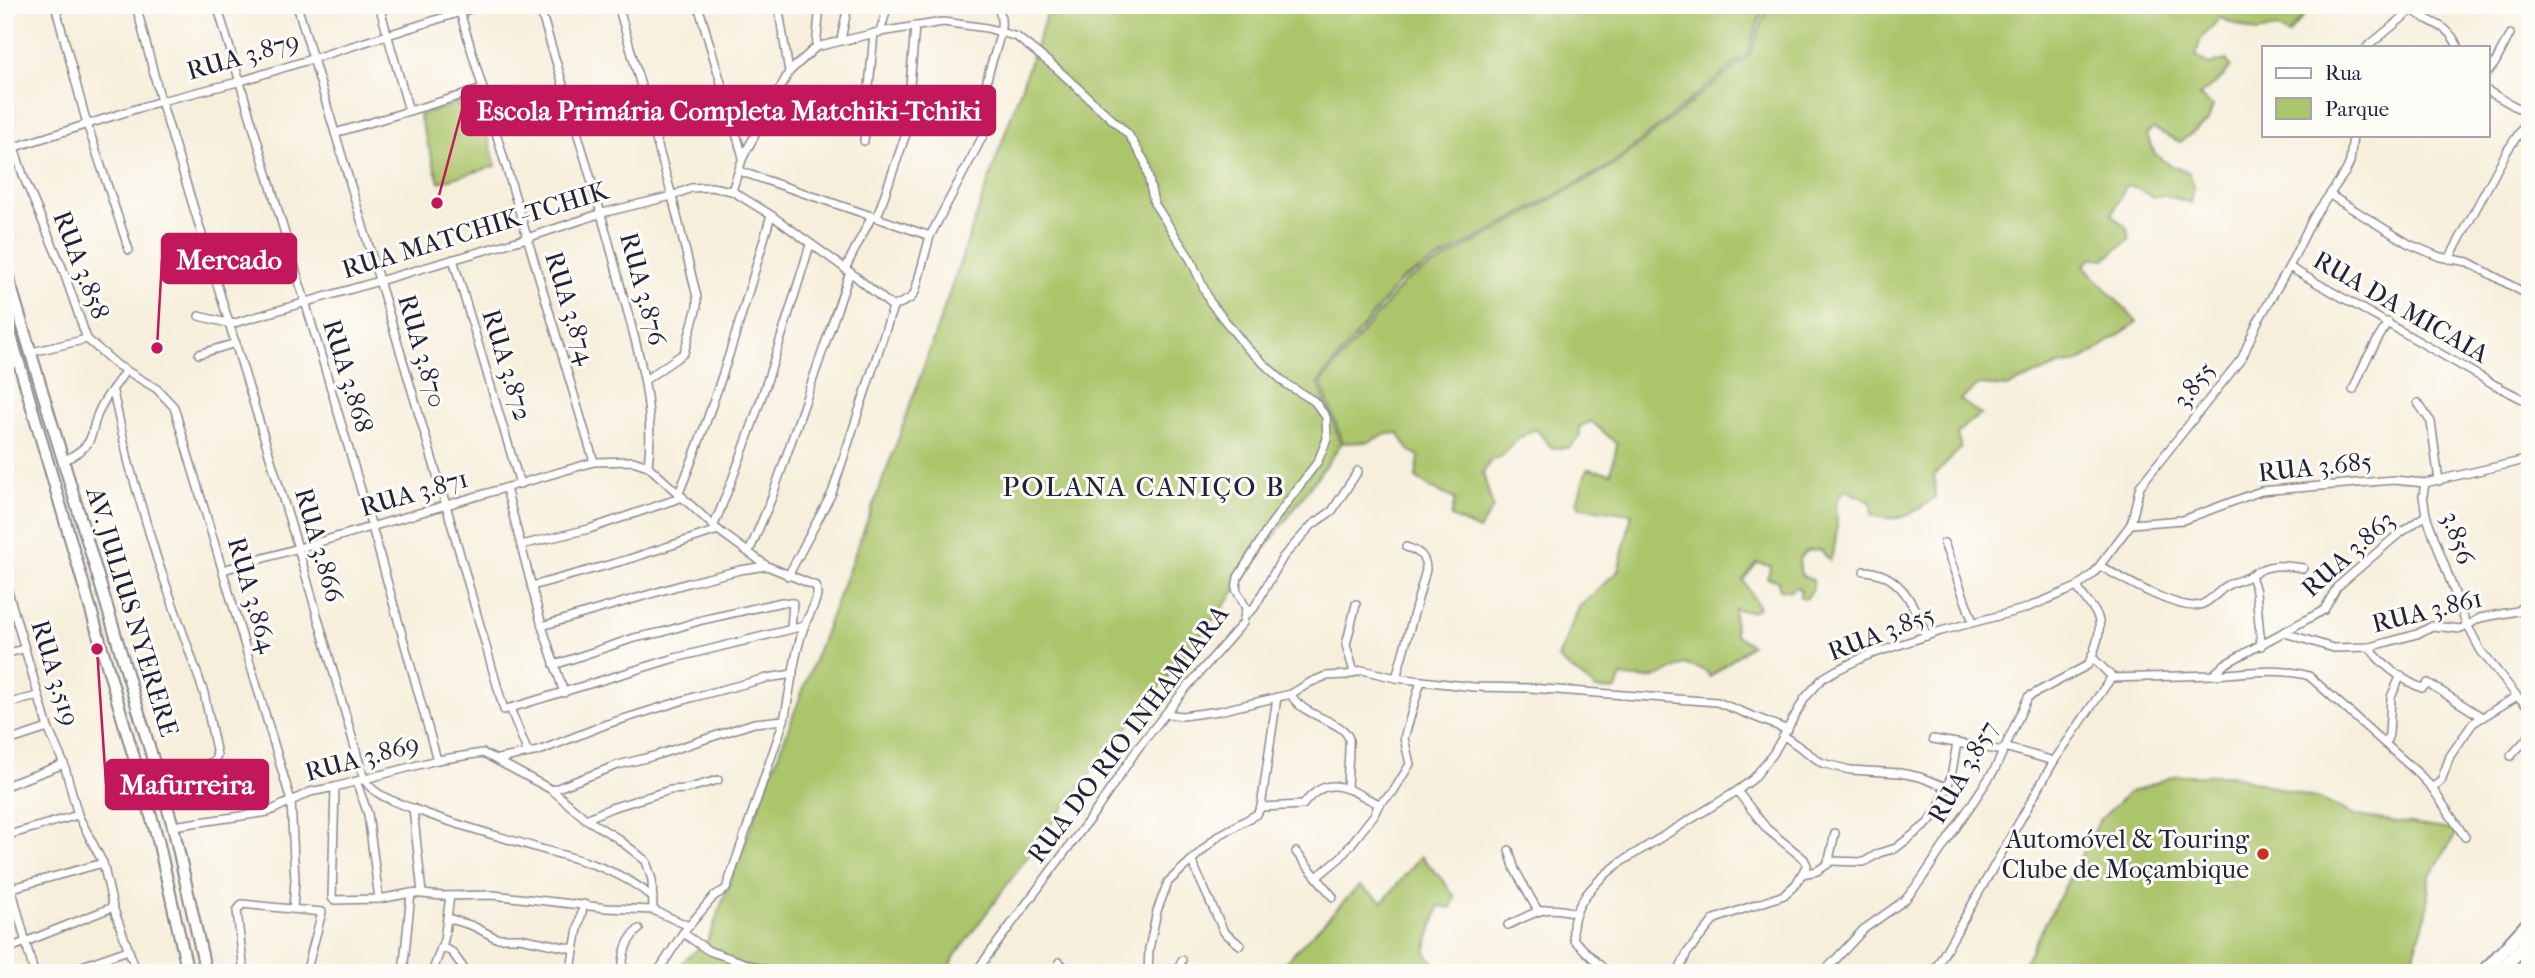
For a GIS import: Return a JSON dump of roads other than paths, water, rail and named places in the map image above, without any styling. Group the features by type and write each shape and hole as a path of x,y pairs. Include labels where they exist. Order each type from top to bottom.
{"main road":[{"name":"AV. JULIUS NYERERE","path":"5,267 173,826 206,973"},
{"name":"AV. JULIUS NYERERE","path":"5,315 158,840 188,973"},
{"path":"53,484 68,480"},
{"path":"2483,973 2530,921"},
{"path":"2499,973 2530,939"}],"street":[{"path":"55,5 87,124 129,250"},
{"name":"RUA 3.866","path":"135,5 298,548 368,814 379,900"},
{"name":"RUA 3.868","path":"217,5 372,527 437,760"},
{"name":"RUA 3.870","path":"297,5 507,709 528,753"},
{"path":"379,5 409,111"},
{"name":"RUA 3.879","path":"15,147 162,101 238,82 388,35 459,9 483,5"},
{"name":"RUA 3.876","path":"539,5 602,213 645,380 651,432 648,466"},
{"path":"618,5 696,286 697,307 682,356 645,380"},
{"path":"698,5 743,157"},
{"path":"778,5 789,72"},
{"path":"816,47 820,5"},
{"path":"841,40 848,5"},
{"path":"864,141 877,32 888,5"},
{"path":"788,576 832,493 893,307 911,298 915,292 930,236 994,115 986,93 992,59 1001,32 1002,18 996,5"},
{"path":"2368,46 2416,8 2424,19 2438,22 2447,29 2457,46"},
{"name":"RUA 3.874","path":"459,9 594,462"},
{"path":"893,307 771,215 732,191 743,157 789,72 816,47 877,32 943,22 1001,32"},
{"path":"749,552 772,498 847,270 874,217 906,134 915,26"},
{"name":"RUA DO RIO INHAMIARA","path":"975,973 1097,809 1138,748 1204,666 1236,633 1246,615 1244,603 1236,589 1238,577 1271,524 1318,461 1327,439 1326,416 1314,401 1286,384 1247,348 1210,302 1191,260 1154,203 1145,162 1128,134 1024,41 1001,32"},
{"path":"2490,69 2510,34"},
{"path":"335,133 483,89"},
{"path":"2449,259 2530,116 2490,92"},
{"name":"RUA 3.858","path":"5,119 87,339 125,371 157,389 171,402"},
{"name":"3.855","path":"2131,524 2140,486 2242,358 2257,323 2313,218 2350,162 2353,136"},
{"path":"739,171 930,236"},
{"name":"RUA MATCHIK-TCHIK","path":"231,324 527,238 602,213 672,196 691,188 711,187 732,191"},
{"path":"2330,195 2409,244 2449,259 2468,262 2529,294"},
{"path":"681,495 741,322 771,215"},
{"path":"716,528 810,245"},
{"name":"RUA 3.872","path":"453,259 520,484"},
{"name":"RUA DA MICAIA","path":"2289,267 2530,403"},
{"path":"199,317 231,324"},
{"path":"2353,390 2366,360 2388,322"},
{"path":"32,352 87,339"},
{"path":"200,354 236,343"},
{"path":"63,461 88,446 103,403 125,371"},
{"path":"113,391 129,464 157,559 204,694 217,755 214,761 206,765"},
{"name":"RUA 3.864","path":"171,402 291,801 295,880 293,909"},
{"path":"2418,403 2431,422 2439,481"},
{"name":"RUA 3.685","path":"2131,524 2183,520 2261,491 2378,481 2425,483 2530,459"},
{"name":"RUA 3.871","path":"223,570 594,462 617,460 648,466"},
{"path":"648,466 716,528 767,566 810,582 818,589 804,626 784,720 726,889 715,896 686,930 657,973"},
{"path":"1246,615 1252,611 1283,557 1312,525 1332,511 1358,471"},
{"name":"3.856","path":"2425,483 2423,495 2426,515 2468,626 2481,651 2530,708"},
{"path":"506,488 542,626 564,693"},
{"path":"521,545 589,529 681,495"},
{"name":"RUA 3.863","path":"2213,676 2225,664 2324,610 2337,587 2395,537 2426,515"},
{"name":"RUA 3.855","path":"1576,913 1593,887 1613,868 1753,779 1786,733 1805,698 1823,678 1857,659 1973,622 2024,610 2077,587 2100,566 2131,524"},
{"path":"532,586 626,560 716,528"},
{"path":"1944,543 1973,622"},
{"path":"1396,678 1426,570 1422,554 1406,547"},
{"path":"2100,566 2164,600 2192,605 2199,605 2234,581 2267,567 2282,565 2303,568"},
{"path":"542,626 740,569 767,566"},
{"path":"1864,571 1884,573 1893,579 1909,600 1927,636"},
{"path":"2251,576 2256,591 2261,646"},
{"name":"RUA 3.519","path":"5,581 48,728 64,764 78,815 103,863 113,907 137,973"},
{"path":"2077,587 2098,617 2097,639 2091,657 2113,678 2284,672 2309,676 2386,743 2432,788 2465,837"},
{"name":"RUA 3.861","path":"2286,633 2333,648 2370,647 2417,634 2432,626 2455,630 2480,618 2518,611 2530,593"},
{"path":"554,665 634,638 782,602 793,603 792,628"},
{"path":"1354,672 1346,645 1356,604"},
{"path":"5,618 16,615"},
{"path":"507,709 675,658 804,626"},
{"path":"2370,647 2381,662 2420,688 2428,682 2482,717"},
{"path":"5,654 23,649"},
{"name":"RUA 3.857","path":"1823,973 1864,929 1909,897 1983,788 2028,697 2088,665 2091,657"},
{"path":"1166,714 1182,716 1209,713 1291,694 1319,678 1367,671 1396,678 1474,687 1530,688 1717,702 1786,733 1822,763 1838,768 1900,773 1946,787"},
{"path":"498,760 528,753 607,724 694,697 793,674"},
{"path":"2386,743 2391,697 2400,675"},
{"path":"1933,973 2054,761 2094,700 2113,678"},
{"path":"1317,877 1341,857 1374,815 1379,804 1393,792 1410,764 1404,738 1421,681"},
{"path":"1291,694 1298,705 1342,729 1349,737 1347,789"},
{"path":"5,704 38,696"},
{"path":"2432,788 2441,781 2451,756 2469,728 2517,696"},
{"path":"1148,973 1152,937 1164,891 1176,874 1218,836 1257,814 1261,807 1277,697"},
{"path":"552,790 618,765 732,730 763,721 784,720"},
{"path":"5,742 48,728"},
{"path":"2511,756 2530,735"},
{"path":"1933,739 2004,749 2054,761"},
{"path":"1828,862 1861,863 1879,853 1894,850 1930,820 1954,765 1957,743"},
{"name":"RUA 3.869","path":"173,826 268,812 310,792 437,760 483,753 498,760"},
{"path":"498,760 552,790 586,819 617,838 646,861 652,880 653,910"},
{"path":"5,786 64,764"},
{"path":"360,780 382,795 438,818 599,866 628,878 653,898"},
{"path":"586,819 670,790 718,780"},
{"path":"1261,807 1303,805 1310,795 1325,786 1347,789 1379,804"},
{"path":"335,787 332,898 335,901 379,900 411,893 493,895 607,908 653,910 686,930 709,951 774,973"},
{"path":"1678,973 1687,953 1715,919 1784,895 1796,884 1807,865 1806,861 1776,834 1767,829 1737,791"},
{"path":"413,808 422,893"},
{"path":"5,836 78,815"},
{"path":"1802,874 1817,871 1828,862 1835,833"},
{"path":"1509,850 1515,870 1538,911"},
{"path":"1296,852 1334,897"},
{"path":"1192,862 1224,932 1240,945"},
{"path":"9,889 103,863"},
{"path":"5,864 9,889 34,973"},
{"path":"402,973 411,893"},
{"path":"432,973 448,918 450,896"},
{"path":"244,973 237,908 242,904 320,911 322,914 306,973"},
{"path":"572,964 584,904"},
{"path":"5,950 113,907"},
{"path":"1508,925 1552,907 1576,913 1574,940 1608,973"},
{"path":"448,918 473,926 496,938 520,939 574,949"},
{"path":"622,973 624,950 631,935 639,929"},
{"path":"441,947 452,952 467,973"},
{"path":"62,973 128,950"},
{"path":"1176,973 1182,960"},
{"path":"1059,962 1071,973"}],"place":[{"name":"Escola Primária Completa Matchiki-Tchiki","path":"437,203"},
{"name":"Mercado","path":"157,348"},
{"name":"Mafurreira","path":"97,649"},
{"name":"Automóvel & Touring Clube de Moçambique","path":"2263,854"}],"district":[{"name":"POLANA CANIÇO B","path":"1144,486"}]}
